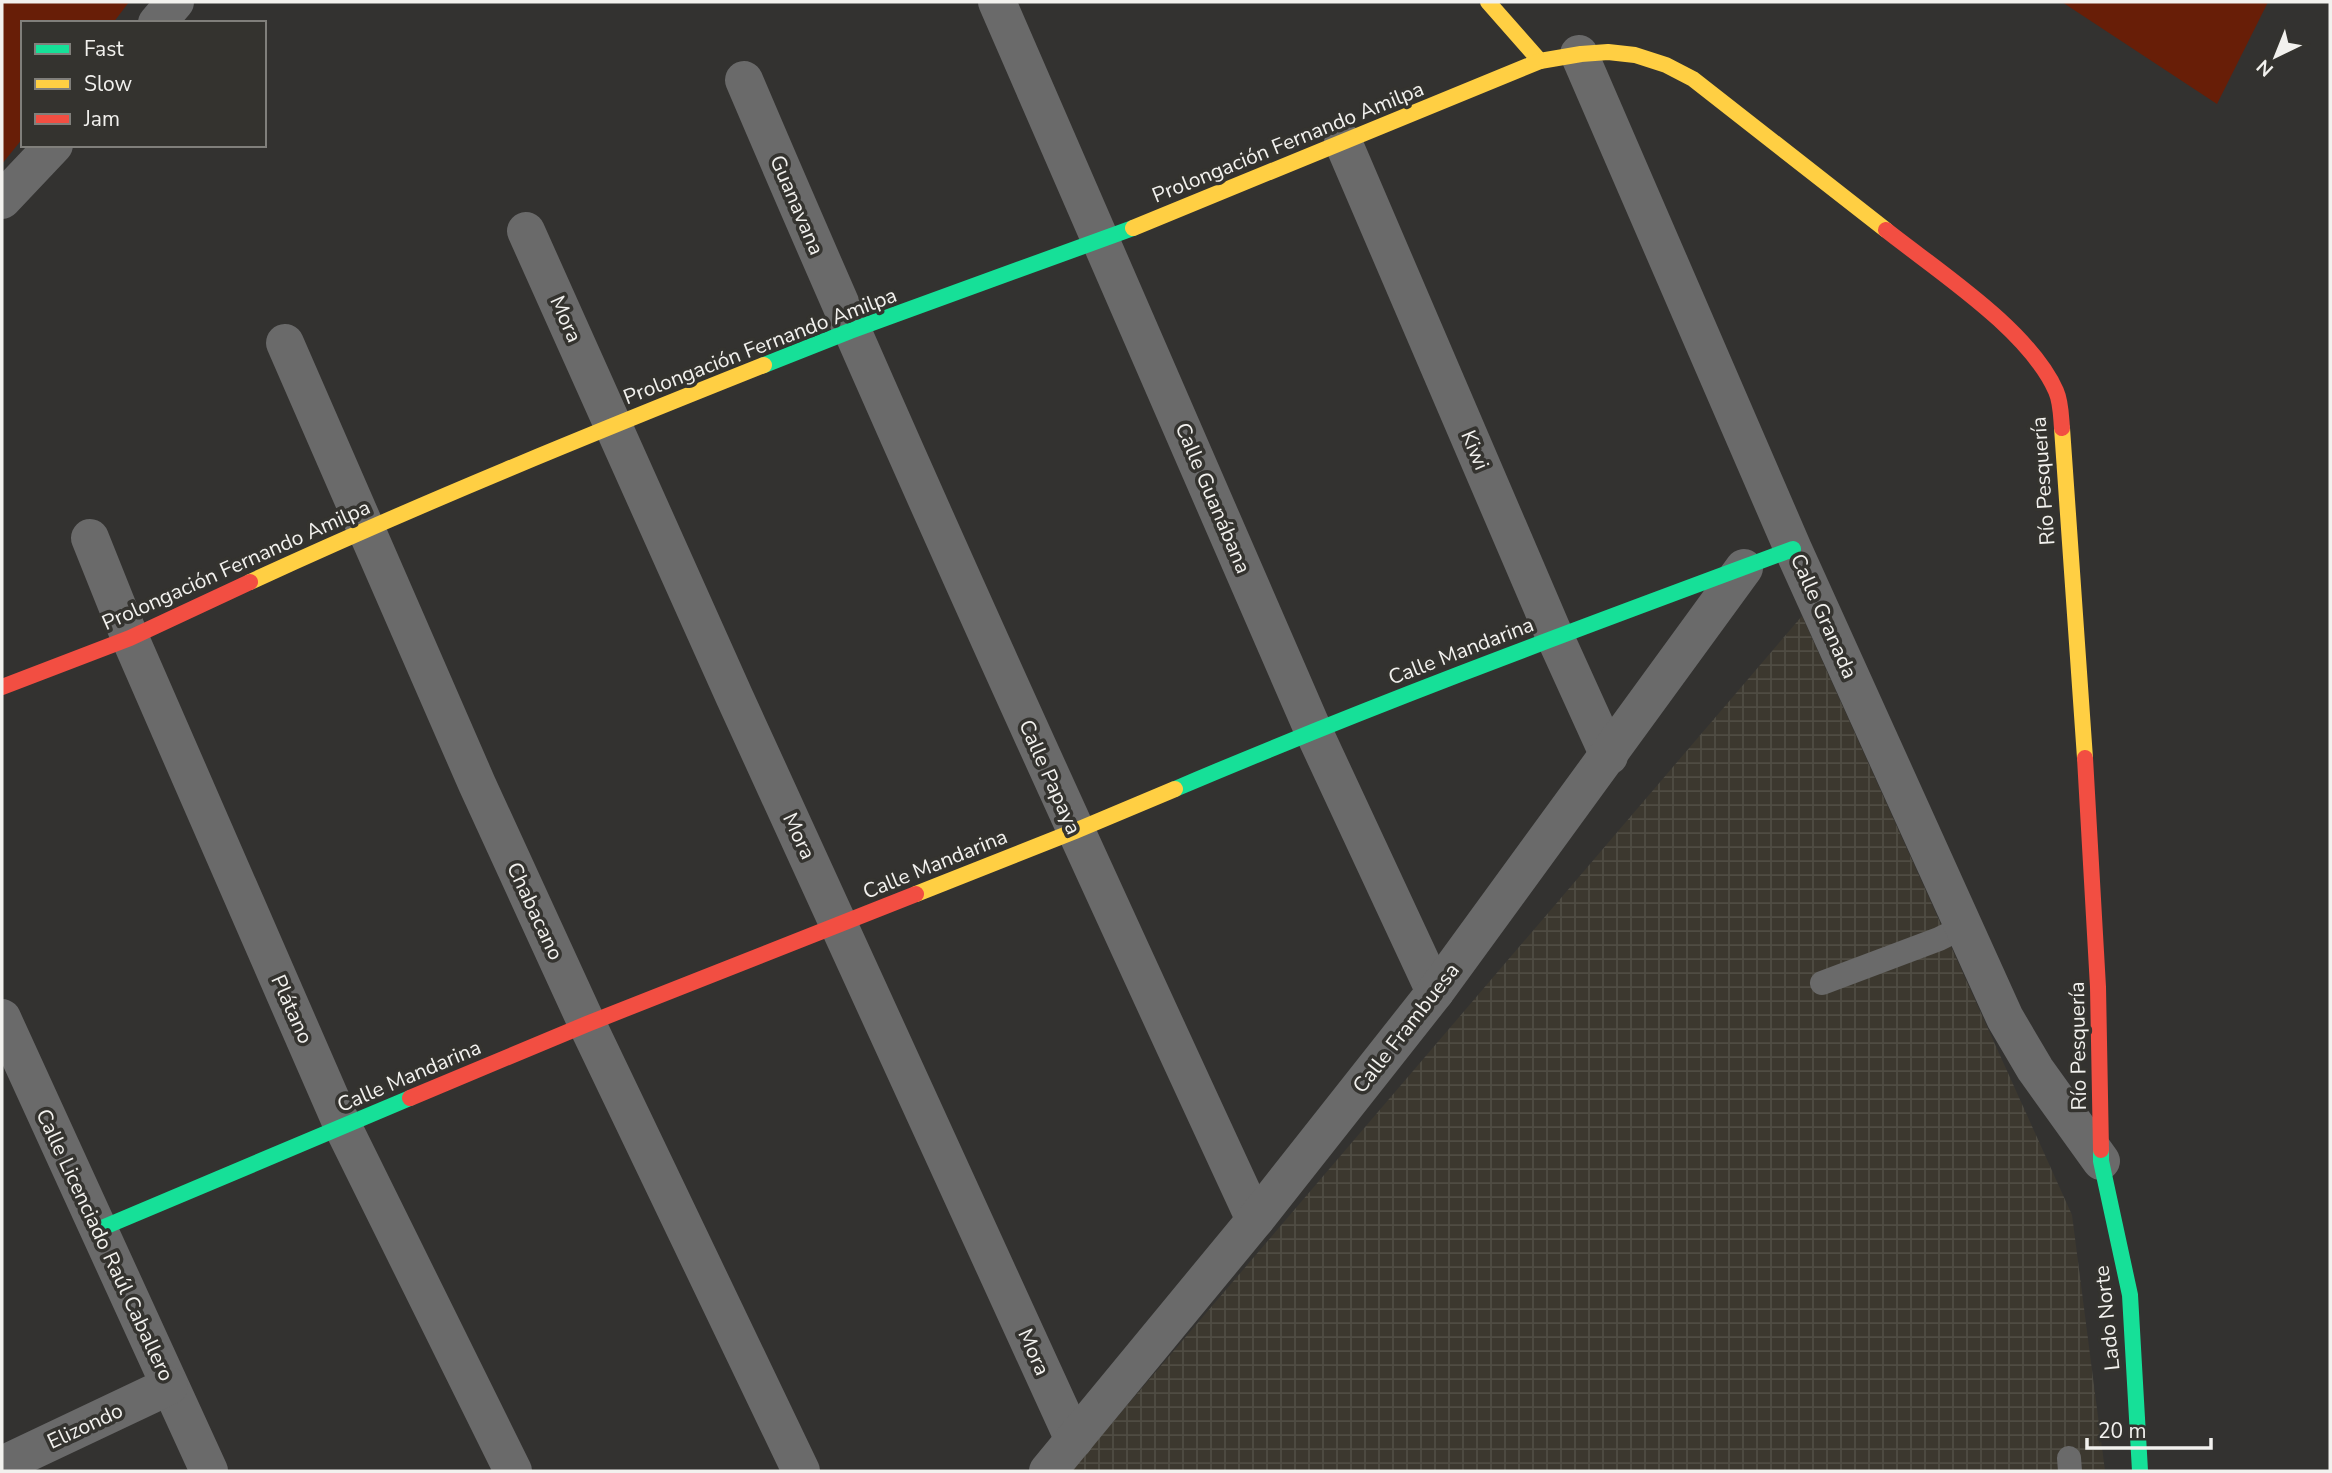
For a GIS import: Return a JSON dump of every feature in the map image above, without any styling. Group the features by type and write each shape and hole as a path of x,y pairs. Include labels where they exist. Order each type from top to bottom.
{"street":[{"path":"159,21 175,2"},
{"path":"1488,2 1540,61"},
{"name":"Calle Guanábana","path":"1008,5 1102,241 1313,730 1435,992"},
{"name":"Río Pesquería","path":"1540,61 1619,51 1651,58 1693,79 1974,299 2040,361 2057,394 2064,446 2069,560 2083,732 2098,987 2101,1161"},
{"name":"Calle Granada","path":"1579,54 1793,549 2005,1018 2035,1069 2101,1161"},
{"name":"Prolongación Fernando Amilpa","path":"2,687 130,638 365,529 614,425 850,331 1102,241 1540,61"},
{"name":"Guanavana","path":"744,80 850,331"},
{"name":"Kiwi","path":"1343,142 1555,637 1609,756"},
{"path":"2,201 52,147"},
{"name":"Mora","path":"526,231 1074,1440"},
{"name":"Calle Papaya","path":"850,331 1075,831 1255,1220"},
{"name":"Chabacano","path":"285,344 477,784 587,1024 801,1471"},
{"name":"Plátano","path":"90,538 130,638 343,1127 513,1471"},
{"name":"Calle Mandarina","path":"97,1230 587,1024 1075,831 1313,730 1793,549"},
{"name":"Calle Frambuesa","path":"1048,1471 1255,1220 1435,992 1744,568"},
{"name":"Calle Licenciado Raúl Caballero","path":"2,1018 209,1471"},
{"name":"Lado Norte","path":"2101,1161 2130,1295 2140,1471"},
{"name":"Elizondo","path":"2,1465 169,1386"}],"lane":[{"path":"1822,983 1939,939 1963,927"}],"shaded area":[{"path":"2,2 129,2 115,21 21,21 21,140 2,164"},
{"path":"2062,2 2268,2 2217,104"},
{"path":"1802,616 2072,1215 2105,1471 1071,1471"}],"traffic: fast":[{"path":"764,365 1133,228"},
{"path":"1175,789 1406,695 1793,549"},
{"path":"97,1230 410,1098"},
{"path":"2101,1150 2101,1161 2130,1295 2140,1471"}],"traffic: slow":[{"path":"1488,2 1540,61 1608,52 1635,55 1666,65 1693,79 1886,230"},
{"path":"1133,228 1540,61"},
{"path":"250,582 505,470 764,365"},
{"path":"2062,428 2085,758"},
{"path":"916,894 1175,789"}],"traffic: jam":[{"path":"1886,230 1981,303 2025,346 2043,368 2056,391 2062,428"},
{"path":"2,687 130,638 250,582"},
{"path":"2085,758 2098,987 2101,1150"},
{"path":"410,1098 587,1024 916,894"}]}
